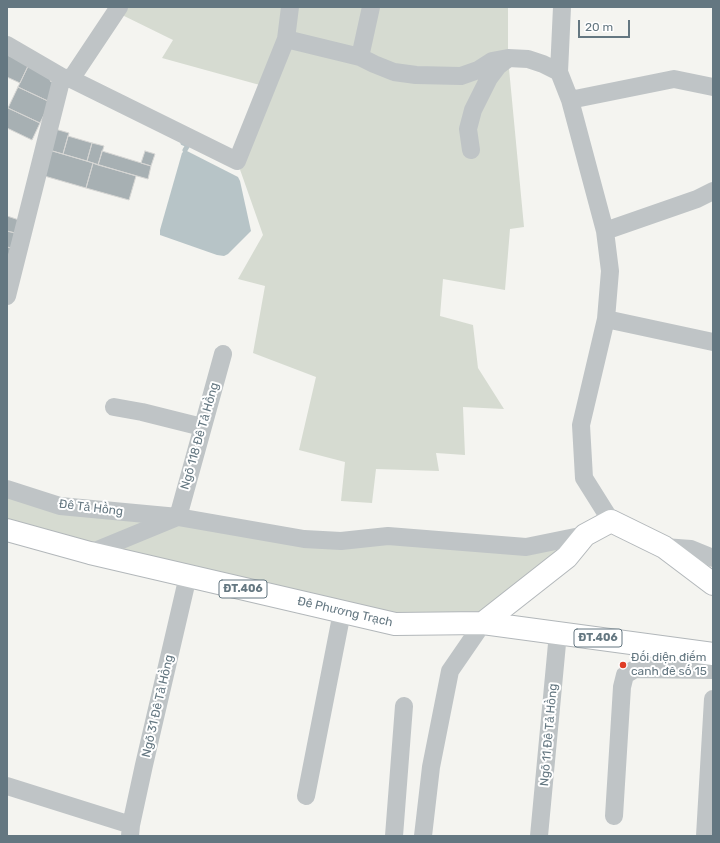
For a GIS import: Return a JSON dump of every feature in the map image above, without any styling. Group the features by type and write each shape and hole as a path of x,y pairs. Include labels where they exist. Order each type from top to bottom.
{"main road":[{"path":"483,624 567,558 585,535 611,521 664,547 713,584"},
{"name":"Đê Phương Trạch","path":"7,530 90,553 395,624 483,624 713,654"}],"street":[{"path":"7,296 67,78 119,7"},
{"path":"7,45 67,78 237,161 286,39 290,7"},
{"path":"360,57 371,7"},
{"path":"562,7 560,72 570,100 605,231 610,271 606,319 581,425 584,478 611,521"},
{"path":"286,39 360,57 394,72 416,75 461,76 478,70 492,61 508,58 528,59 560,72"},
{"path":"471,150 468,129 473,110 489,78 498,66 508,58"},
{"path":"570,100 674,79 713,87"},
{"path":"605,231 697,199 713,191"},
{"path":"606,319 713,342"},
{"name":"Ngõ 118 Đê Tả Hồng","path":"178,517 223,354"},
{"path":"114,407 142,412 202,427"},
{"name":"Đê Tả Hồng","path":"7,489 60,506 178,517 304,539 341,541 388,536 526,547 585,535"},
{"path":"90,553 178,517"},
{"path":"664,547 691,549 713,558"},
{"name":"Ngõ 31 Đê Tả Hồng","path":"131,831 188,576"},
{"path":"306,796 342,612"},
{"path":"423,836 431,767 450,670 483,624"},
{"name":"Ngõ 11 Đê Tả Hồng","path":"539,836 558,633"},
{"path":"614,816 622,687 626,675 635,668 713,670"},
{"path":"705,836 713,699"},
{"path":"394,836 404,706"},
{"path":"7,786 131,831"}],"shaded area":[{"path":"119,7 508,7 508,58 524,227 510,229 505,290 443,279 440,316 473,325 478,368 504,409 463,407 465,455 436,453 439,471 376,469 372,503 341,501 345,462 299,450 316,377 253,353 265,286 238,279 263,235 237,161 267,87 162,58 173,40 116,12"},
{"path":"185,150 238,177 240,181 251,231 228,254 224,256 217,255 160,235 160,230 182,153"},
{"path":"7,489 304,539 526,547 585,535 483,623 395,624 7,529"}],"building":[{"path":"7,55 29,64 20,83 7,77"},
{"path":"29,64 53,75 50,81 58,85 50,102 18,87"},
{"path":"18,87 50,102 40,123 8,108"},
{"path":"8,108 40,123 32,140 7,128"},
{"path":"55,129 69,133 63,154 49,150"},
{"path":"68,136 92,143 87,161 63,154"},
{"path":"92,143 104,146 98,165 87,161"},
{"path":"49,150 93,163 86,188 41,175"},
{"path":"102,151 151,166 148,179 98,165"},
{"path":"145,151 155,154 151,166 141,163"},
{"path":"93,163 136,176 129,200 86,188"},
{"path":"7,216 19,220 15,233 7,231"},
{"path":"7,231 15,233 11,248 7,247"},
{"path":"7,247 11,248 7,261"}],"waterway":[{"path":"183,143 188,145 185,150"}],"place":[{"name":"Đối diện điếm canh đê số 15","path":"623,665"}]}
